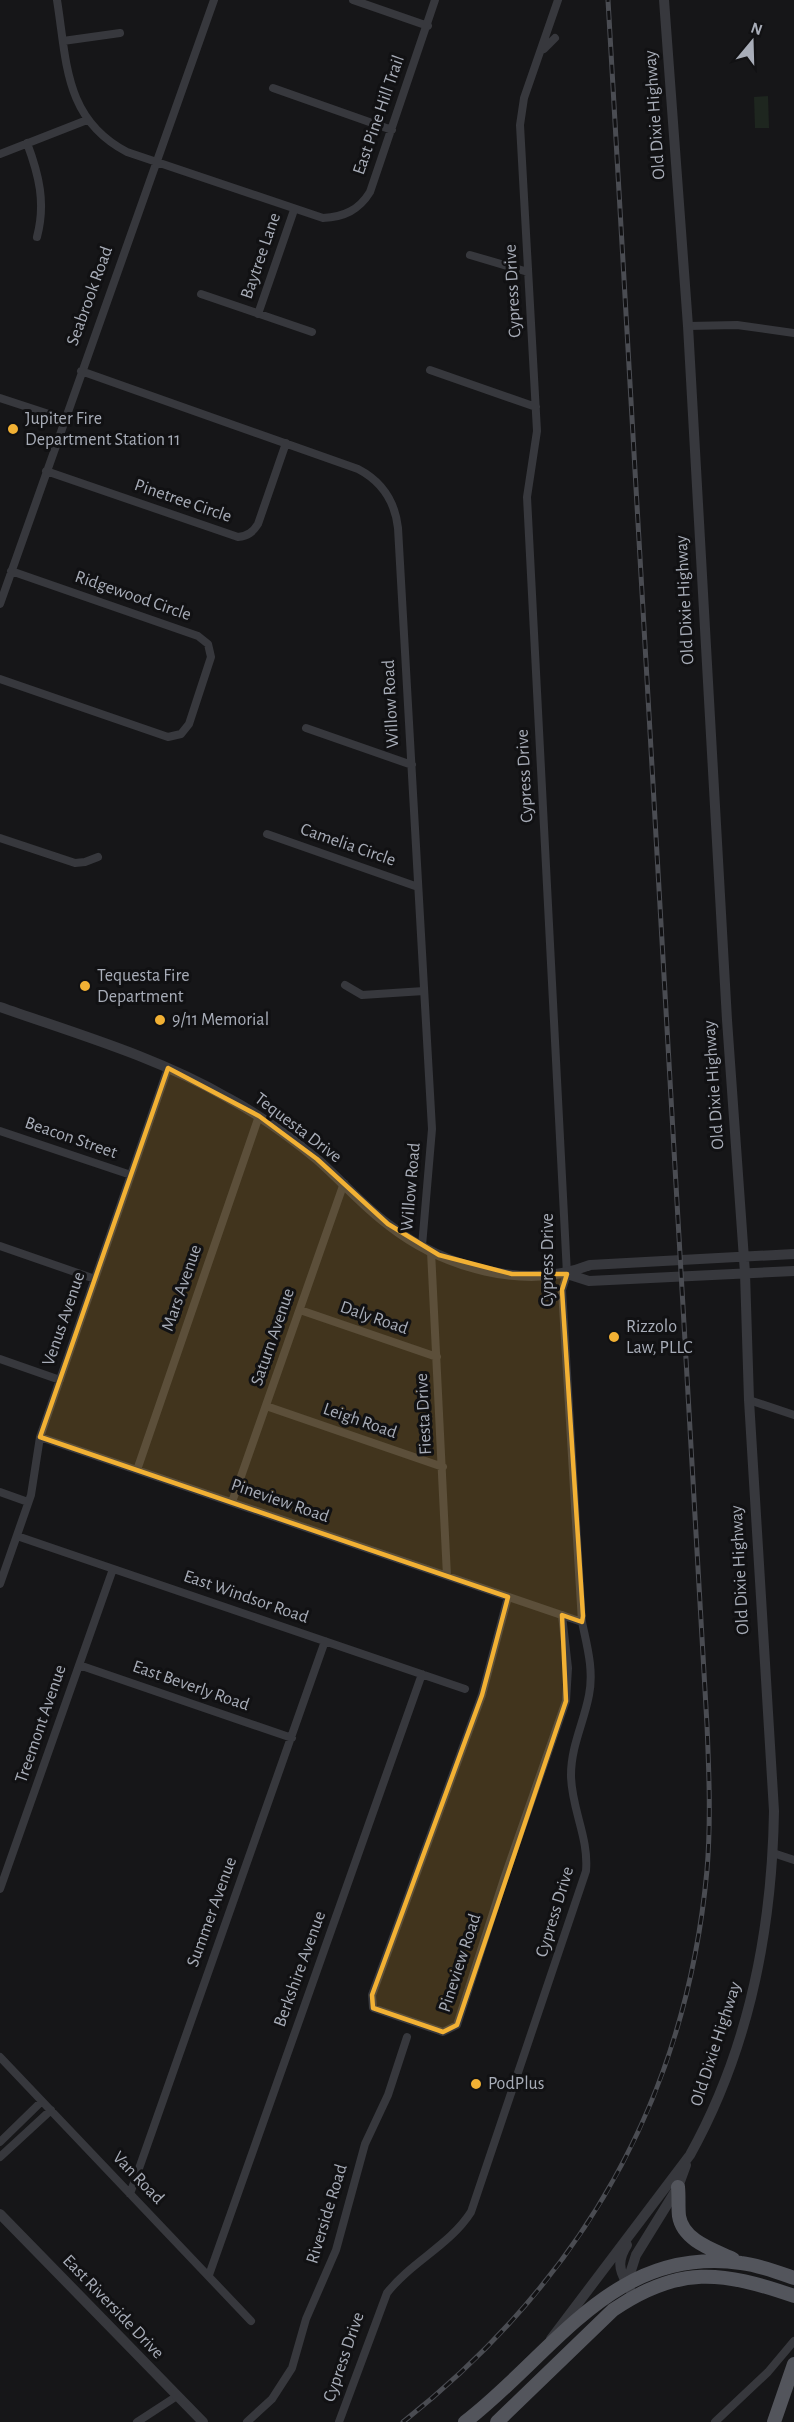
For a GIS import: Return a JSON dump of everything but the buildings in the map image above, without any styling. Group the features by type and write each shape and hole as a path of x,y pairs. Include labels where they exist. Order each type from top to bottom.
{"main road":[{"path":"678,2187 679,2217 688,2233 699,2242 741,2263"},
{"name":"Old Dixie Highway","path":"497,2422 648,2271 709,2261 741,2263 794,2278"},
{"name":"Old Dixie Highway","path":"465,2422 606,2295 677,2279 720,2276 741,2278 794,2296"},
{"path":"774,2422 794,2364"}],"street":[{"path":"0,154 87,120 72,90 57,0"},
{"name":"Seabrook Road","path":"0,604 214,0"},
{"path":"353,0 428,26"},
{"name":"East Pine Hill Trail","path":"87,120 115,145 157,163 294,210 323,218 342,216 358,207 372,186 435,0"},
{"name":"Cypress Drive","path":"339,2422 387,2293 399,2278 456,2232 471,2212 584,1884 586,1850 573,1797 571,1766 574,1742 590,1692 591,1668 583,1619 562,1290 567,1274 527,498 536,449 536,407 520,125 524,98 558,0"},
{"name":"Old Dixie Highway","path":"543,2351 569,2312 690,2155 708,2123 724,2085 750,2005 766,1928 773,1853 774,1811 749,1400 745,1273 727,1020 688,326 664,0"},
{"path":"63,41 120,33"},
{"path":"537,63 555,38"},
{"path":"273,88 392,130"},
{"path":"27,143 41,185 42,215 37,237"},
{"name":"Baytree Lane","path":"258,314 294,210"},
{"path":"470,255 528,272"},
{"path":"201,294 312,332"},
{"path":"688,326 737,325 794,333"},
{"path":"430,370 536,407"},
{"name":"Willow Road","path":"81,371 364,472 381,487 393,506 398,528 432,1129 426,1249"},
{"path":"0,398 64,419"},
{"name":"Pinetree Circle","path":"46,471 238,537 244,537 258,524 286,443"},
{"name":"Ridgewood Circle","path":"0,679 168,737 181,734 189,724 211,657 208,644 198,636 11,571"},
{"path":"306,728 412,765"},
{"name":"Camelia Circle","path":"267,834 418,886"},
{"path":"0,838 75,862 85,862 98,857"},
{"path":"345,986 362,995 424,991"},
{"name":"Tequesta Drive","path":"0,1007 168,1068 259,1116 344,1183 388,1224 426,1249 487,1270 512,1274 567,1274 589,1281 794,1271"},
{"name":"Venus Avenue","path":"0,1584 35,1482 40,1437 168,1068"},
{"name":"Mars Avenue","path":"137,1470 259,1116"},
{"name":"Beacon Street","path":"0,1131 131,1175"},
{"name":"Saturn Avenue","path":"232,1502 344,1183"},
{"path":"0,1246 95,1280"},
{"name":"Fiesta Drive","path":"426,1249 437,1357 447,1576"},
{"name":"Tequesta Drive","path":"567,1274 590,1265 794,1254"},
{"name":"Daly Road","path":"300,1310 437,1357"},
{"path":"0,1359 60,1380"},
{"path":"749,1400 794,1415"},
{"name":"Leigh Road","path":"266,1406 443,1467"},
{"name":"Pineview Road","path":"40,1437 508,1597 562,1615 583,1619"},
{"path":"0,1492 28,1502"},
{"name":"East Windsor Road","path":"17,1536 465,1689"},
{"name":"Treemont Avenue","path":"0,1889 113,1569"},
{"name":"Pineview Road","path":"508,1597 482,1695 372,1995 373,2008 443,2032 458,2025 504,1879 566,1701 568,1668 562,1615"},
{"name":"Summer Avenue","path":"130,2194 325,1641"},
{"name":"East Beverly Road","path":"79,1665 292,1738"},
{"name":"Berkshire Avenue","path":"209,2275 422,1674"},
{"path":"773,1853 793,1860"},
{"name":"Riverside Road","path":"247,2422 277,2393 292,2368 306,2319 336,2250 365,2144 388,2095 407,2037"},
{"name":"Van Road","path":"0,2057 251,2321"},
{"path":"0,2142 42,2101"},
{"path":"0,2157 51,2110"},
{"name":"Old Dixie Highway","path":"630,2289 636,2255 678,2187 690,2155"},
{"path":"630,2289 621,2274 620,2258 656,2199"},
{"name":"East Riverside Drive","path":"0,2214 203,2422"},
{"path":"715,2422 768,2372 794,2342"},
{"path":"137,2422 177,2396"}],"highlighted area":[{"path":"168,1068 259,1116 317,1159 388,1224 439,1255 512,1274 567,1274 562,1290 583,1616 582,1622 562,1615 566,1701 457,2025 443,2032 373,2008 372,1995 482,1695 508,1597 40,1437"}],"shaded area":[{"path":"768,96 769,128 755,128 754,97"}],"railway":[{"path":"403,2422 467,2367 523,2308 572,2245 614,2179 649,2108 676,2033 695,1954 707,1870 709,1816 707,1725 608,0"}],"place":[{"name":"Jupiter Fire Department Station 11","path":"13,429"},
{"name":"Tequesta Fire Department","path":"85,986"},
{"name":"9/11 Memorial","path":"160,1020"},
{"name":"Rizzolo Law, PLLC","path":"614,1337"},
{"name":"PodPlus","path":"476,2084"}]}
